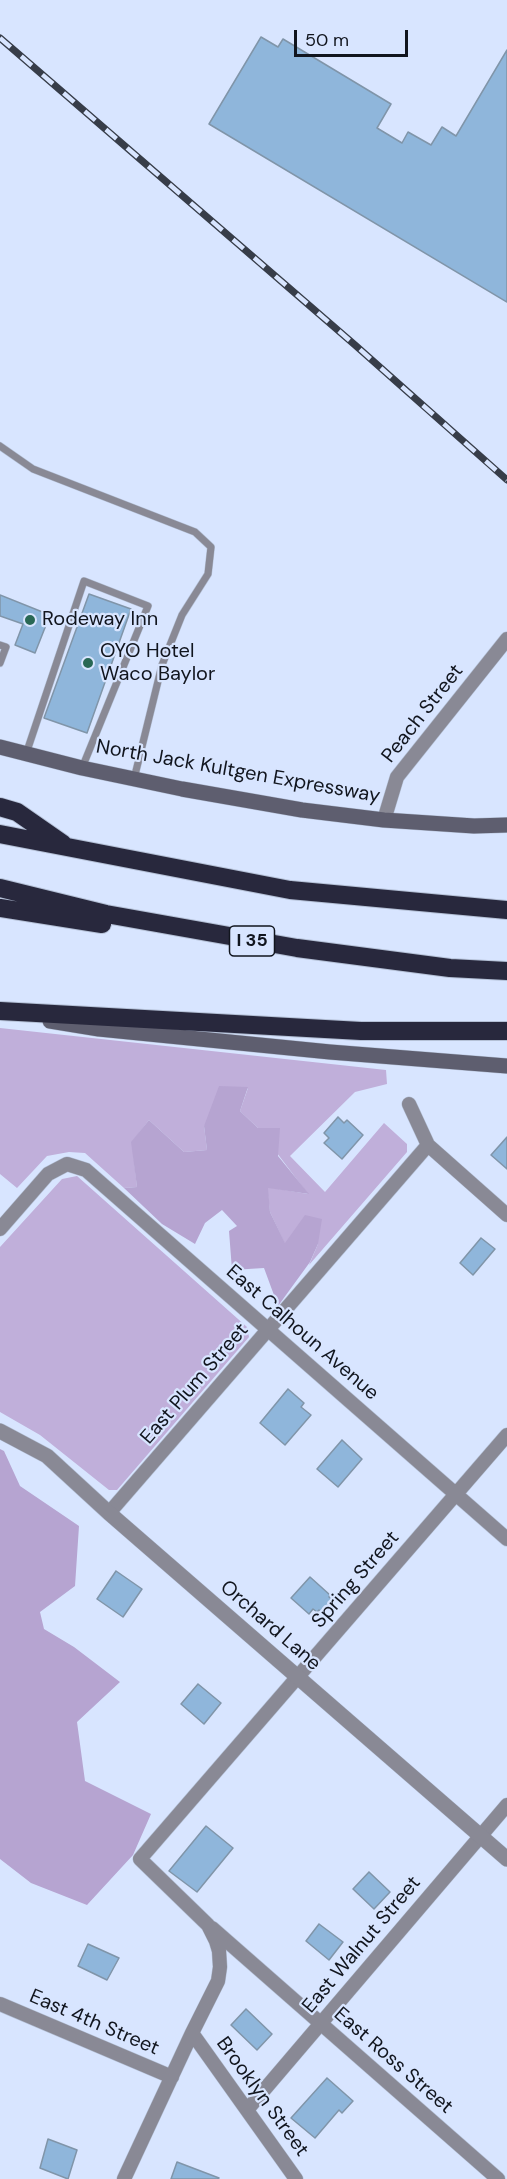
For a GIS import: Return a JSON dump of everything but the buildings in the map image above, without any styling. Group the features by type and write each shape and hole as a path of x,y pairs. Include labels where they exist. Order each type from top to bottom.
{"highway":[{"path":"0,807 17,813 69,849"},
{"path":"0,834 290,890 507,910"},
{"name":"I 35","path":"0,888 106,914 297,948 450,968 507,971"},
{"path":"0,908 118,927 297,948"},
{"path":"0,1012 361,1031 507,1031"}],"main road":[{"name":"North Jack Kultgen Expressway","path":"0,747 82,768 302,810 384,820 474,826 507,825"},
{"path":"0,1012 99,1029 201,1040 507,1066"}],"street":[{"name":"Peach Street","path":"384,820 397,777 507,639"},
{"path":"409,1104 429,1145 507,1215"},
{"name":"East Plum Street","path":"109,1514 429,1145"},
{"name":"East Calhoun Avenue","path":"0,1229 48,1173 67,1164 86,1170 507,1539"},
{"name":"Orchard Lane","path":"0,1431 47,1456 109,1514 507,1859"},
{"name":"Spring Street","path":"140,1859 507,1435"},
{"name":"East Walnut Street","path":"247,2110 507,1805"},
{"name":"Brooklyn Street","path":"140,1859 208,1924 219,1951 220,1967 214,1991 192,2033 297,2179"},
{"name":"East Ross Street","path":"208,1924 498,2179"},
{"name":"East 4th Street","path":"0,2004 172,2077"},
{"path":"124,2179 192,2033"}],"lane":[{"path":"0,446 33,469 195,532 211,547 208,574 182,615 162,665 134,778"},
{"path":"26,754 84,581 148,606 82,768"},
{"path":"0,645 6,647 0,663"}],"shaded area":[{"path":"0,1028 386,1070 387,1084 355,1092 290,1156 325,1192 384,1123 407,1144 407,1152 309,1265 318,1244 285,1244 270,1212 267,1187 308,1194 258,1128 240,1111 248,1088 204,1126 207,1150 184,1152 149,1120 132,1142 137,1187 124,1188 85,1153 69,1152 47,1156 17,1188 0,1174"},
{"path":"219,1086 248,1087 240,1111 258,1128 280,1128 278,1156 309,1194 268,1188 270,1212 285,1243 305,1215 322,1219 318,1244 310,1262 278,1306 264,1268 232,1270 229,1231 237,1226 222,1210 205,1223 195,1244 162,1224 124,1188 137,1187 131,1142 149,1120 184,1152 207,1150 204,1126"},
{"path":"77,1176 247,1327 249,1337 117,1490 109,1490 40,1435 0,1412 0,1247 62,1179"},
{"path":"0,1449 4,1451 20,1486 79,1526 75,1586 40,1612 44,1629 74,1647 120,1682 77,1722 85,1781 151,1814 133,1855 87,1905 31,1883 0,1859"}],"railway":[{"path":"0,38 355,345 507,480"}],"place":[{"name":"Rodeway Inn","path":"30,620"},
{"name":"OYO Hotel Waco Baylor","path":"88,663"}]}
